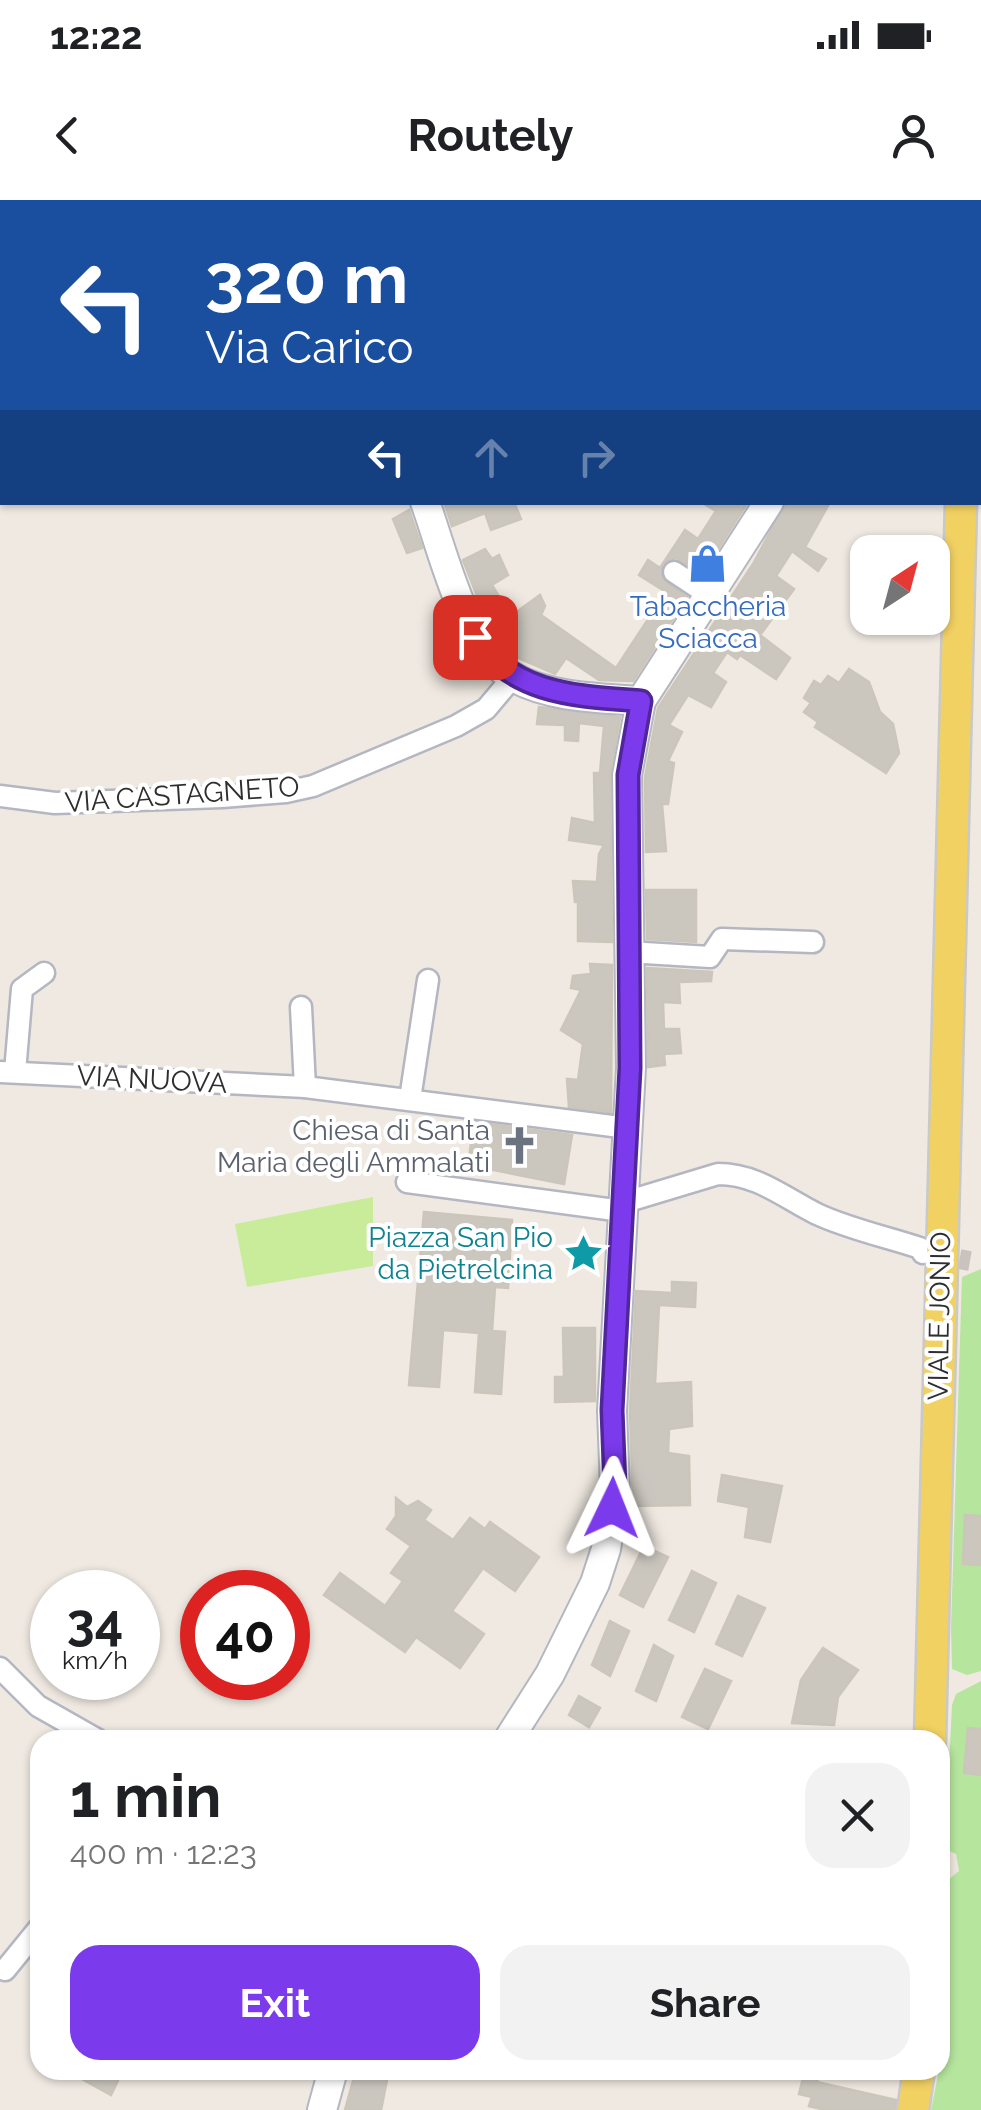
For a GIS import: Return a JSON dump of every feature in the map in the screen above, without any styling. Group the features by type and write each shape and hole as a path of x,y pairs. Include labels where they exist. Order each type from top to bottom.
{"main road":[{"name":"VIALE JONIO","path":"949,505 950,893"},
{"name":"VIALE JONIO","path":"930,1730 961,505"},
{"path":"913,2110 918,2080"}],"street":[{"path":"426,505 475,637 489,659 513,678 543,690 641,701"},
{"path":"514,1730 572,1633 606,1549 615,1488 612,1410 628,1128 628,775 641,701 768,505"},
{"path":"674,572 709,595"},
{"name":"VIA CASTAGNETO","path":"0,796 74,802 286,792 313,786 456,726 486,708 513,678"},
{"path":"628,952 710,957 722,939 812,942"},
{"path":"8,1072 22,989 44,973"},
{"path":"410,1100 428,980"},
{"path":"301,1007 305,1087"},
{"name":"VIA NUOVA","path":"8,1072 305,1087 628,1128"},
{"path":"407,1182 622,1207 718,1174 732,1174 751,1177 820,1215 920,1248 923,1253"},
{"path":"0,1668 38,1706 80,1730"},
{"path":"5,1970 30,1939"},
{"path":"322,2110 331,2080"}],"green space":[{"path":"373,1197 373,1266 247,1287 235,1224"},
{"path":"981,1269 981,1671 967,1675 952,1669 951,1628 962,1277"},
{"path":"981,1681 981,2110 931,2110 937,2080 950,2080 950,1878 959,1871 956,1854 950,1851 950,1746 956,1694"}],"building":[{"path":"445,505 515,505 521,519 491,530 485,513 452,526"},
{"path":"706,505 746,505 702,574 676,558 662,565 662,579 687,597 633,681 599,680 566,658 555,674 514,656 485,616 463,560 485,549 492,559 499,555 508,575 492,585 511,616 540,595 545,606 541,615 616,668 666,592 639,575 648,560 660,568 685,530 698,539 716,511"},
{"path":"784,505 828,505 805,547 826,559 818,571 792,551 776,576 794,589 760,635 790,658 776,679 740,655 737,659 727,652 713,673 726,682 711,707 688,695 669,725 682,732 668,761 674,763 668,804 662,804 666,851 646,852 645,777 658,708 753,564"},
{"path":"409,510 422,548 407,553 393,519"},
{"path":"849,669 869,682 880,712 893,724 899,753 886,773 815,727 818,722 804,712 811,703 804,698 814,681 821,685 828,676 839,683"},
{"path":"539,707 620,717 610,775 612,942 578,941 578,902 573,881 597,882 599,854 604,845 569,840 572,818 595,823 594,773 600,773 604,726 579,723 578,741 565,740 565,725 537,724"},
{"path":"646,890 696,890 696,942 647,939"},
{"path":"590,964 612,965 611,1112 569,1107 567,1079 578,1080 583,1044 561,1030 581,990 571,988 573,976 591,974"},
{"path":"647,968 712,972 711,981 679,982 680,1003 663,1002 664,1029 679,1029 681,1053 664,1054 665,1065 648,1067"},
{"name":"Chiesa di Santa Maria degli Ammalati","path":"474,1122 572,1135 564,1184 468,1165"},
{"path":"424,1212 512,1220 508,1288 495,1287 492,1331 505,1332 501,1394 475,1392 479,1333 443,1330 439,1387 409,1385"},
{"path":"672,1282 696,1283 695,1307 659,1305 655,1384 691,1382 692,1426 669,1429 668,1453 689,1456 690,1505 633,1506 630,1411 636,1291 672,1293"},
{"path":"563,1328 595,1328 595,1401 555,1402 555,1377 564,1377"},
{"path":"722,1475 782,1486 770,1542 745,1537 749,1507 718,1501"},
{"path":"396,1498 407,1507 418,1501 431,1510 424,1520 453,1540 470,1518 485,1529 490,1522 539,1557 515,1591 483,1568 452,1611 484,1634 460,1668 416,1637 405,1652 324,1595 340,1573 385,1606 403,1581 391,1573 411,1546 387,1529 396,1516"},
{"path":"965,1515 981,1516 981,1565 963,1564"},
{"path":"644,1546 668,1557 643,1607 620,1595"},
{"path":"692,1571 716,1583 694,1632 669,1620"},
{"path":"738,1596 765,1608 742,1656 716,1644"},
{"path":"610,1621 629,1631 610,1676 592,1665"},
{"path":"654,1645 673,1656 656,1701 636,1691"},
{"path":"823,1648 858,1670 838,1697 834,1725 792,1723 801,1680"},
{"path":"705,1669 731,1681 708,1729 682,1717"},
{"path":"579,1696 600,1708 589,1727 569,1715"},
{"path":"968,1728 981,1729 981,1775 964,1773"},
{"path":"84,2080 118,2080 111,2095"},
{"path":"353,2080 387,2080 381,2110 345,2110"},
{"path":"802,2080 818,2080 896,2100 895,2110 825,2110 809,2106 812,2097 799,2094"}],"tunnel":[{"path":"930,1254 970,1261"}],"place":[{"name":"Tabaccheria Sciacca","path":"708,564"},
{"name":"Chiesa di Santa Maria degli Ammalati","path":"520,1146"},
{"name":"Piazza San Pio da Pietrelcina","path":"583,1253"}],"route":[{"path":"475,637 489,659 513,678 543,690 641,701 628,775 630,1068 612,1410 612,1508"}]}
